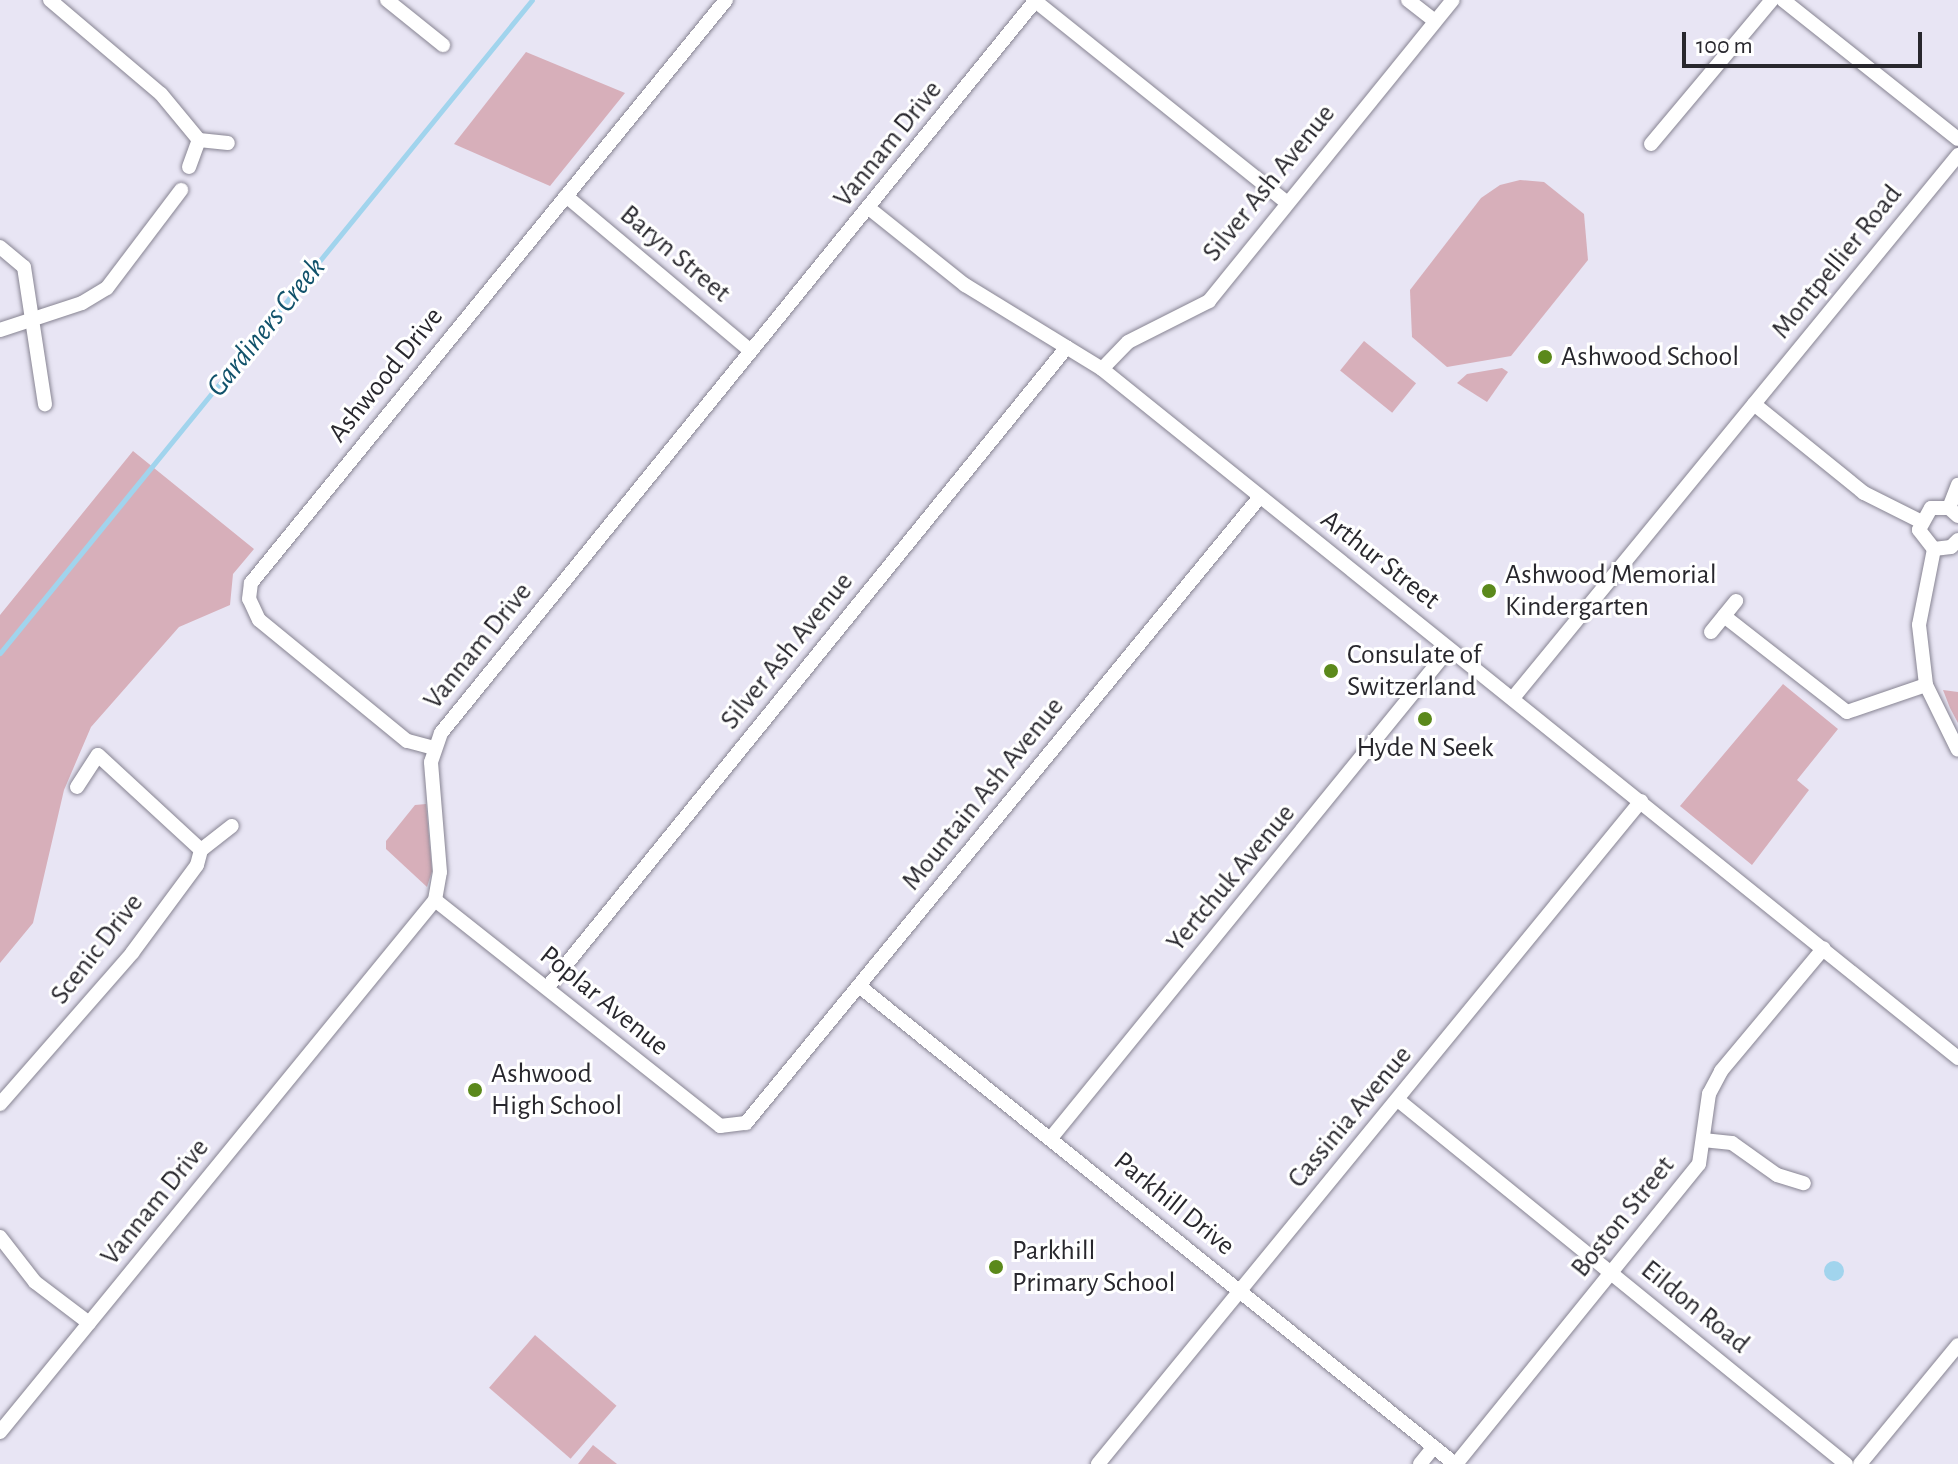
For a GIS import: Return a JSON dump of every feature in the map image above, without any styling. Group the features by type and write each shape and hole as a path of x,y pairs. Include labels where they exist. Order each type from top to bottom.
{"street":[{"path":"50,0 161,94 199,140 228,143"},
{"path":"387,0 443,45"},
{"name":"Ashwood Drive","path":"434,748 407,741 259,620 249,599 251,583 726,0"},
{"path":"1034,0 1285,201"},
{"name":"Vannam Drive","path":"0,1432 435,900 440,872 434,748 751,351 870,209 1034,0"},
{"path":"1408,0 1435,21"},
{"name":"Silver Ash Avenue","path":"1102,369 1128,342 1209,301 1285,201 1453,0"},
{"path":"1651,144 1772,0"},
{"path":"1783,0 1958,139"},
{"path":"189,167 199,140"},
{"name":"Montpellier Road","path":"1513,698 1958,155"},
{"path":"0,330 35,320 107,288 181,190"},
{"name":"Baryn Street","path":"566,196 751,351"},
{"name":"Arthur Street","path":"870,209 965,285 1102,369 1958,1058"},
{"path":"0,247 24,267 35,320 45,404"},
{"name":"Silver Ash Avenue","path":"547,988 1067,347"},
{"path":"1754,404 1864,493 1920,521"},
{"path":"1958,485 1953,512 1931,508 1920,521 1921,538 1934,549 1951,547 1958,540"},
{"name":"Mountain Ash Avenue","path":"746,1123 1259,498"},
{"path":"1934,549 1919,625 1926,685 1958,750"},
{"path":"1711,632 1736,601"},
{"path":"1724,616 1847,712 1926,685"},
{"name":"Yertchuk Avenue","path":"1051,1138 1449,649"},
{"path":"77,787 98,755 201,850"},
{"name":"Cassinia Avenue","path":"1098,1464 1641,801"},
{"name":"Scenic Drive","path":"0,1104 132,953 197,865 201,850 232,826"},
{"name":"Poplar Avenue","path":"435,900 720,1126 746,1123"},
{"name":"Boston Street","path":"1455,1464 1699,1164 1709,1094 1721,1071 1824,948"},
{"name":"Parkhill Drive","path":"859,986 1455,1464"},
{"name":"Eildon Road","path":"1398,1100 1846,1464"},
{"path":"1703,1140 1732,1143 1777,1175 1804,1183"},
{"path":"0,1237 35,1282 89,1323"},
{"path":"1860,1464 1958,1345"},
{"path":"1420,1464 1434,1447"}],"shaded area":[{"path":"526,52 625,93 550,186 454,144"},
{"path":"1520,180 1544,182 1584,214 1588,260 1511,356 1447,367 1412,337 1410,290 1481,198 1500,185"},
{"path":"1364,341 1416,383 1392,413 1340,371"},
{"path":"1502,368 1508,372 1487,402 1457,383 1467,374"},
{"path":"133,451 254,549 233,574 230,605 179,627 91,727 64,790 33,923 0,963 0,615"},
{"path":"1783,684 1838,729 1797,780 1809,790 1752,865 1680,806"},
{"path":"1943,690 1958,692 1958,723 1950,708"},
{"path":"426,804 432,871 427,887 386,849 386,841 415,805"},
{"path":"535,1335 617,1406 571,1459 489,1388"},
{"path":"593,1445 617,1464 578,1464"}],"water":[{"path":"1834,1261 1841,1264 1844,1271 1841,1278 1834,1281 1827,1278 1824,1271 1827,1264"}],"waterway":[{"name":"Gardiners Creek","path":"0,653 532,0"}],"place":[{"name":"Ashwood School","path":"1545,357"},
{"name":"Ashwood Memorial Kindergarten","path":"1489,591"},
{"name":"Consulate of Switzerland","path":"1331,671"},
{"name":"Hyde N Seek","path":"1425,719"},
{"name":"Ashwood High School","path":"475,1090"},
{"name":"Parkhill Primary School","path":"996,1267"}]}
